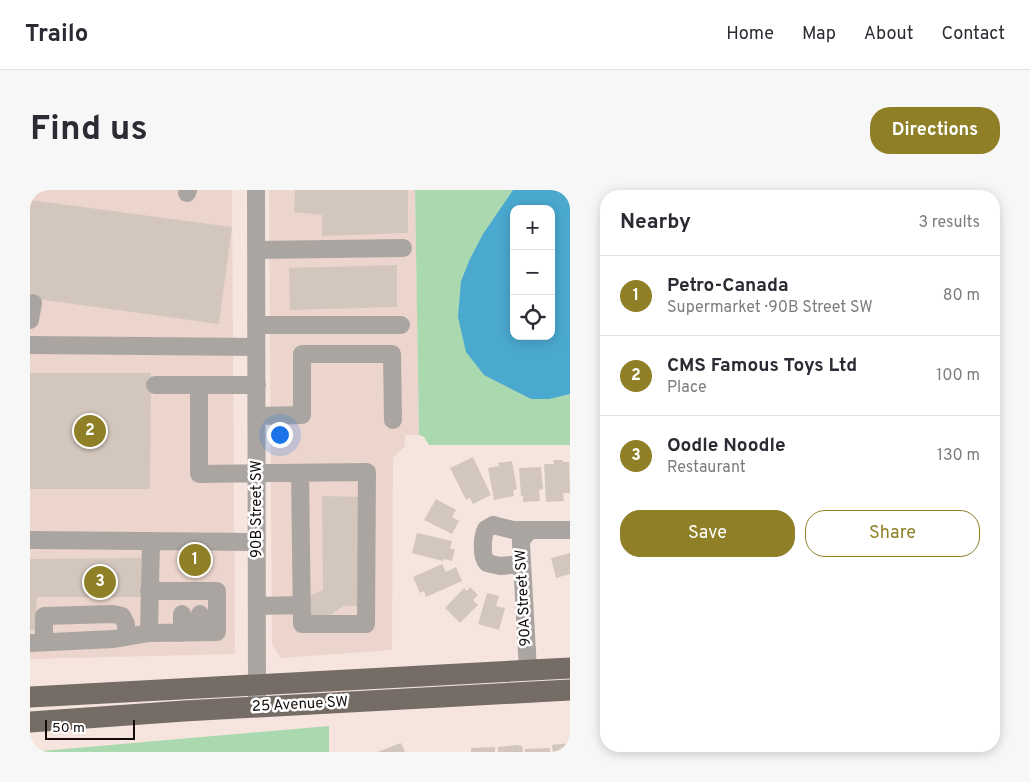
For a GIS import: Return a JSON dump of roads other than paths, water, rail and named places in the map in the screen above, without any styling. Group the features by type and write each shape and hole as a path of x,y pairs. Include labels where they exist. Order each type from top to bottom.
{"main road":[{"name":"25 Avenue SW","path":"30,697 570,668"},
{"name":"25 Avenue SW","path":"30,722 184,711 570,690"}],"street":[{"name":"90B Street SW","path":"256,190 257,708"},
{"path":"256,250 403,248"},
{"path":"256,325 401,325"},
{"path":"30,345 256,348"},
{"path":"256,416 302,415 302,354 392,354 393,420"},
{"path":"155,384 256,385"},
{"path":"199,385 200,474 367,472 366,624 302,624 300,473"},
{"path":"522,564 500,566 487,562 484,556 484,532 490,526 514,530 570,530"},
{"name":"90A Street SW","path":"528,670 521,540 530,530"},
{"path":"30,540 257,542"},
{"path":"149,633 151,541"},
{"path":"127,637 126,624 122,616 113,614 44,616 37,643 114,639 127,637 149,633 217,632 217,591 191,603 149,591"},
{"path":"191,603 191,633"},
{"path":"257,606 302,605"}],"water":[{"path":"513,190 570,190 570,394 549,399 531,399 484,375 466,352 458,317 461,281 483,234"}],"place":[{"name":"CMS Famous Toys Ltd","path":"90,431"},
{"name":"Petro-Canada","path":"195,560"},
{"name":"Oodle Noodle","path":"100,582"}]}
